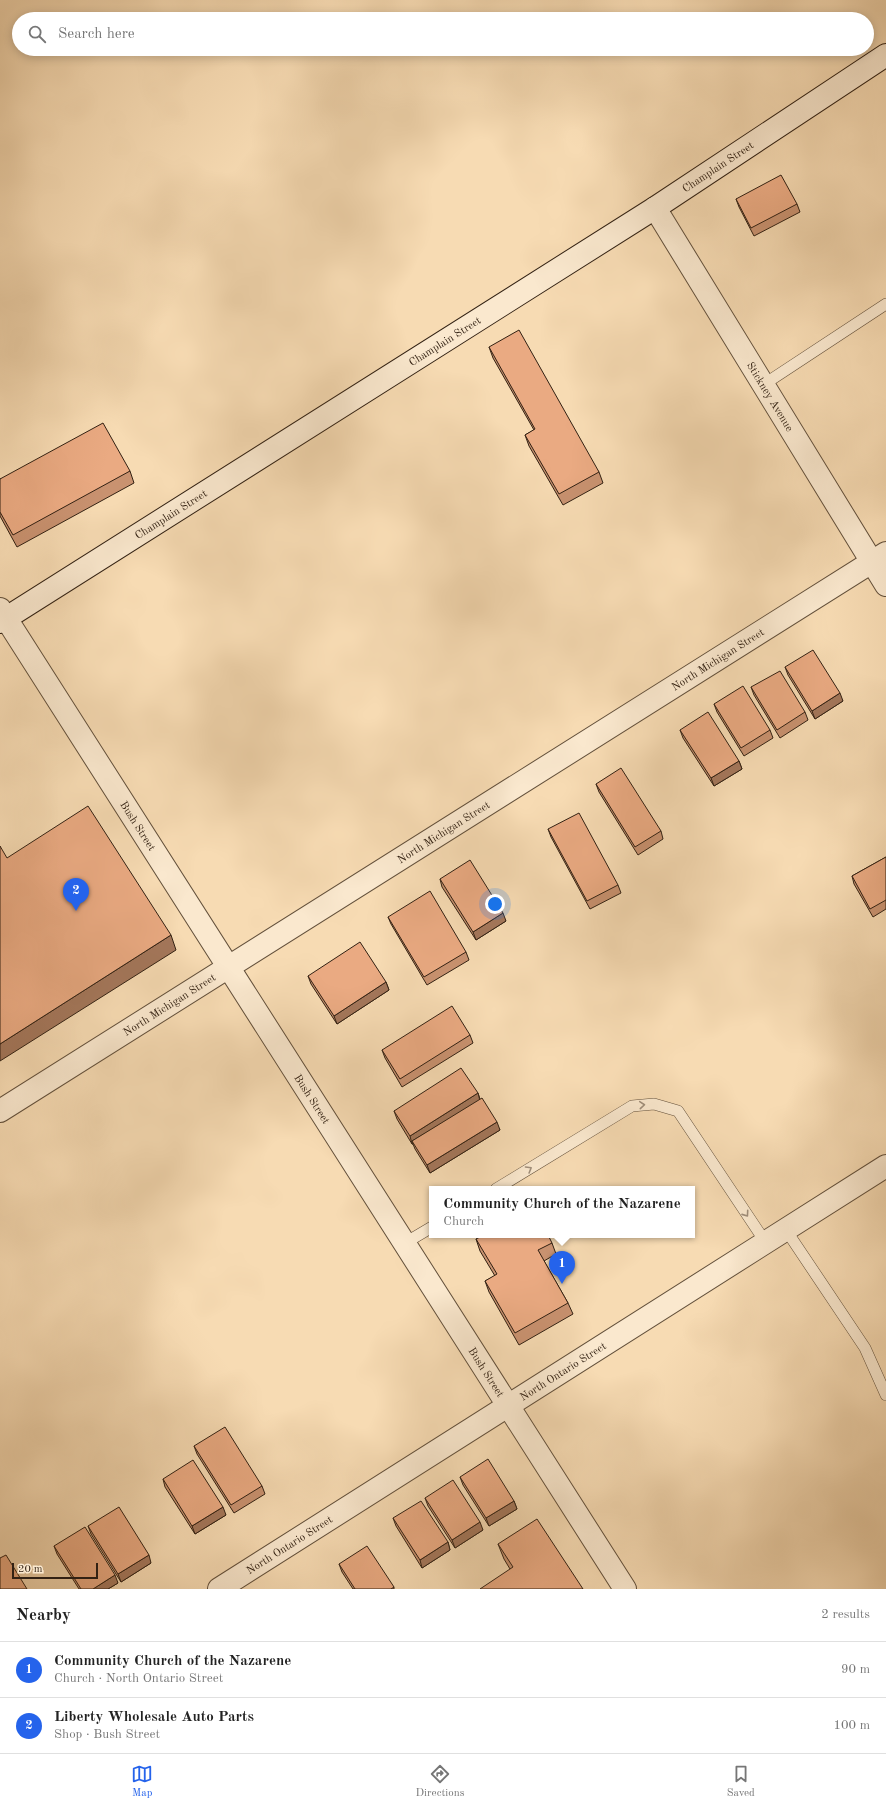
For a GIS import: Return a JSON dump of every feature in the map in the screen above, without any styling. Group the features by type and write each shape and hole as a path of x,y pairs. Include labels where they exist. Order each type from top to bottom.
{"street":[{"name":"Champlain Street","path":"2,616 655,208 886,55"},
{"name":"Stickney Avenue","path":"655,208 763,385 879,557 886,585"},
{"name":"North Michigan Street","path":"0,1111 879,557"},
{"name":"Bush Street","path":"2,616 229,967 625,1589"},
{"name":"North Ontario Street","path":"219,1589 886,1166"}],"lane":[{"path":"763,385 886,304"},
{"path":"501,1186 632,1106 654,1104 678,1111 766,1242"},
{"path":"405,1243 429,1229"},
{"path":"786,1230 865,1348 886,1395"}],"building":[{"path":"781,175 797,204 751,228 736,199"},
{"path":"519,330 599,472 559,494 525,435 535,429 489,347"},
{"path":"103,423 130,471 13,535 0,512 0,479"},
{"path":"813,650 840,693 812,711 785,667"},
{"path":"780,671 805,712 777,730 751,687"},
{"path":"743,686 770,730 741,748 714,704"},
{"path":"708,712 739,761 711,778 680,730"},
{"path":"621,768 661,831 635,847 596,784"},
{"path":"88,806 171,935 0,1044 0,846 7,858"},
{"path":"579,813 618,885 587,901 548,829"},
{"path":"886,857 886,900 870,909 852,876"},
{"path":"470,860 503,913 473,932 440,879"},
{"path":"430,891 466,952 424,977 388,917"},
{"path":"360,942 386,982 334,1016 308,976"},
{"path":"452,1006 470,1035 400,1079 382,1050"},
{"path":"461,1068 478,1093 410,1136 394,1111"},
{"path":"482,1098 497,1122 427,1165 412,1141"},
{"path":"550,1238 552,1243 538,1250 568,1303 515,1333 485,1281 497,1274 476,1239"},
{"path":"225,1427 262,1486 231,1505 194,1446"},
{"path":"488,1459 514,1501 486,1518 460,1477"},
{"path":"193,1460 223,1507 192,1526 163,1479"},
{"path":"453,1480 480,1522 452,1540 425,1498"},
{"path":"421,1501 448,1542 420,1560 393,1518"},
{"path":"119,1507 149,1555 118,1574 88,1526"},
{"path":"537,1519 583,1589 480,1589 513,1567 498,1544"},
{"path":"85,1527 115,1575 93,1589 81,1589 54,1546"},
{"path":"367,1546 394,1587 391,1589 355,1589 339,1564"},
{"path":"6,1555 27,1589 0,1589 0,1558"}],"place":[{"name":"Liberty Wholesale Auto Parts","path":"76,911"},
{"name":"Community Church of the Nazarene","path":"562,1284"}]}
